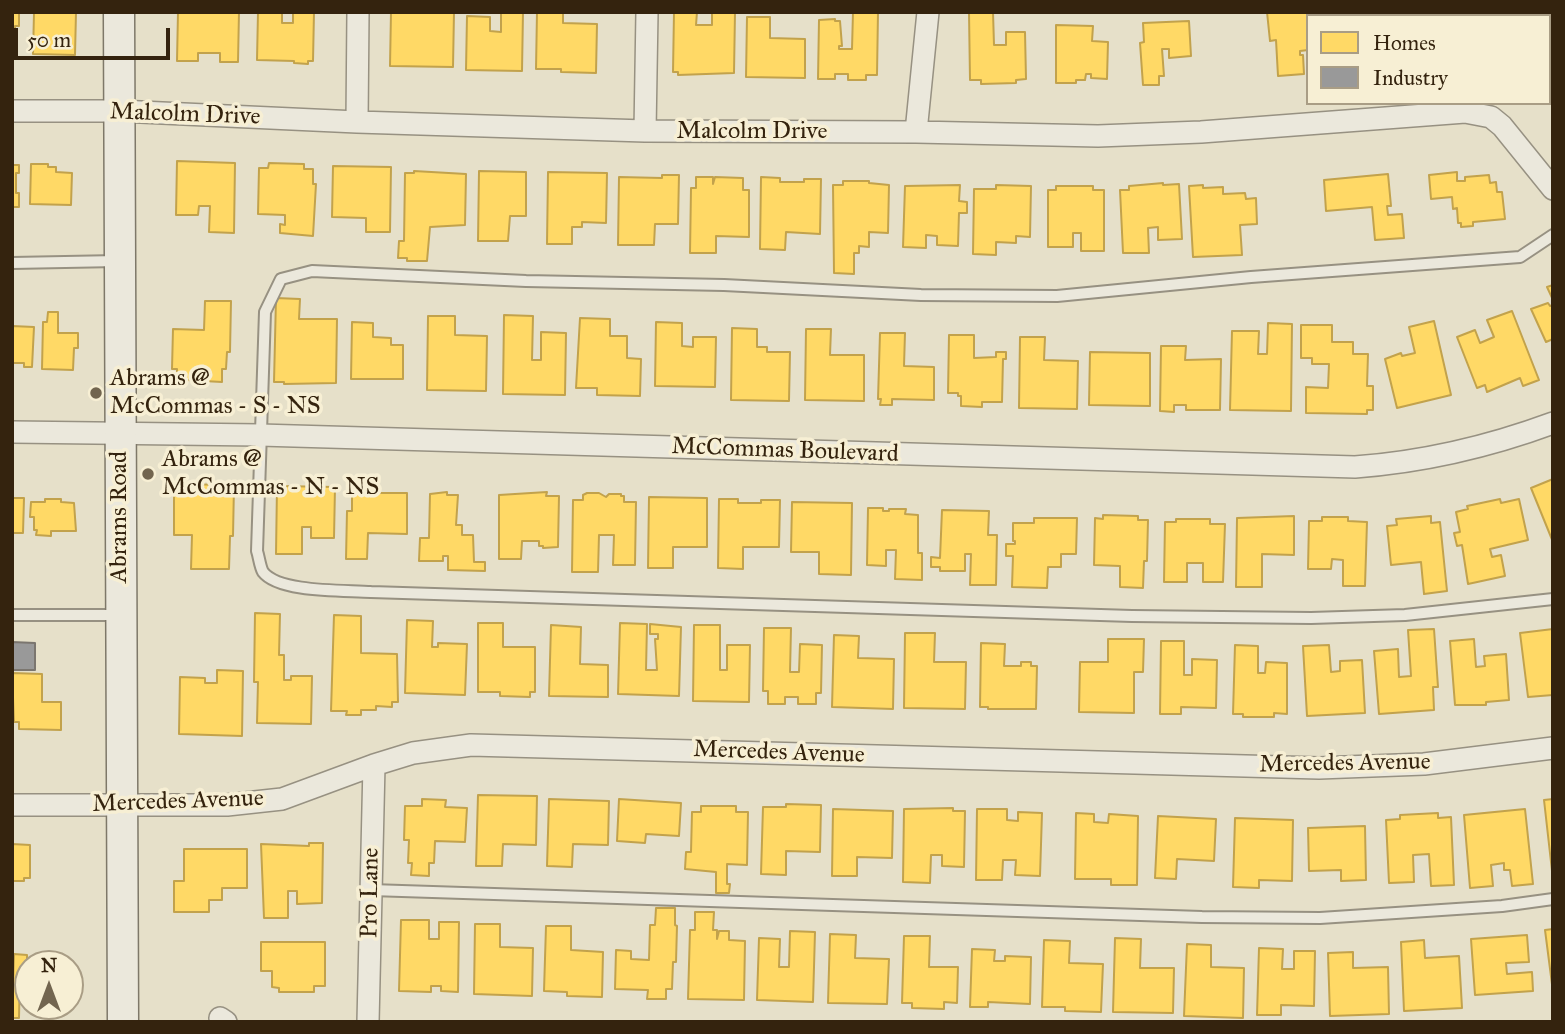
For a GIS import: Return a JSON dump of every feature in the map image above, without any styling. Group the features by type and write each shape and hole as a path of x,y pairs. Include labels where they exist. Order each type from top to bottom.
{"main road":[{"name":"Abrams Road","path":"119,12 123,1022"}],"street":[{"path":"356,122 358,12"},
{"path":"645,131 647,12"},
{"path":"916,132 928,12"},
{"name":"Malcolm Drive","path":"12,111 119,111 645,131 1098,136 1201,132 1465,112 1490,117 1502,126 1553,189"},
{"name":"McCommas Boulevard","path":"12,432 260,435 1355,467 1433,458 1513,437 1553,423"},
{"name":"Mercedes Avenue","path":"12,805 227,805 282,799 413,753 471,745 1319,768 1424,764 1553,748"},
{"name":"Pro Lane","path":"368,1022 374,765"}],"lane":[{"path":"1553,235 1520,257 1251,277 1057,296 921,295 724,285 526,281 312,271 281,279 265,312 257,551 262,571 274,582 292,586 413,593 1119,615 1311,618 1405,615 1553,599"},
{"path":"12,263 120,261"},
{"path":"12,615 121,615"},
{"path":"370,890 1202,917 1320,918 1553,900"}],"building: Homes":[{"path":"12,12 19,12 19,26 15,26 15,48 12,48"},
{"path":"76,12 75,55 33,54 34,13"},
{"path":"178,12 239,12 238,62 220,62 220,53 198,53 198,61 177,61"},
{"path":"258,12 282,12 282,23 293,23 293,12 314,12 313,61 308,61 308,64 257,60"},
{"path":"391,12 454,12 453,67 390,66"},
{"path":"501,12 523,12 522,71 466,70 467,16 490,17 490,31 501,32"},
{"path":"537,12 563,12 563,23 597,24 596,73 536,69"},
{"path":"674,12 697,12 696,25 712,25 712,12 735,12 734,73 678,75 678,72 673,72"},
{"path":"853,12 878,12 877,75 866,75 866,80 848,80 848,74 835,74 835,79 818,79 819,20 840,21 842,46 839,46 839,49 852,49"},
{"path":"969,12 993,12 994,45 1006,45 1006,32 1025,32 1026,79 1016,80 1016,83 981,84 981,80 970,80"},
{"path":"1267,12 1310,12 1306,14 1306,50 1300,51 1300,55 1303,55 1304,74 1278,76 1276,40 1270,41"},
{"path":"1337,12 1398,12 1398,14"},
{"path":"1424,12 1489,12 1489,14"},
{"path":"1553,12 1552,66 1551,14 1536,14"},
{"path":"747,17 770,17 770,38 805,39 805,78 746,77"},
{"path":"1189,21 1191,56 1169,58 1169,49 1162,49 1164,76 1159,76 1159,85 1143,85 1140,43 1144,42 1143,23"},
{"path":"1056,25 1093,26 1092,41 1108,42 1107,79 1091,78 1091,74 1086,74 1085,80 1076,80 1076,83 1056,83"},
{"path":"177,161 235,163 234,233 209,232 210,206 199,206 198,215 176,215"},
{"path":"269,163 304,164 304,169 313,169 313,184 316,184 313,236 280,233 280,224 285,225 285,215 258,214 259,168 268,168"},
{"path":"31,164 48,164 48,167 56,167 56,172 72,173 71,205 30,204"},
{"path":"12,165 19,165 19,173 16,173 16,193 19,193 19,207 12,207"},
{"path":"333,166 391,167 390,232 366,232 366,218 332,217"},
{"path":"414,171 466,174 465,225 430,227 427,261 398,258 399,241 404,241 405,173"},
{"path":"479,171 526,172 526,216 510,216 508,241 478,241"},
{"path":"548,172 607,173 606,223 582,222 582,227 572,227 572,244 547,244"},
{"path":"1457,172 1457,181 1465,181 1465,177 1489,175 1490,183 1496,182 1497,192 1502,192 1505,219 1473,222 1473,226 1461,227 1461,223 1458,223 1457,208 1453,209 1452,197 1431,199 1429,175"},
{"path":"1388,174 1391,206 1387,206 1388,215 1402,214 1404,238 1375,240 1372,207 1326,211 1324,180"},
{"path":"662,175 679,175 678,224 655,224 654,245 618,245 619,177 662,178"},
{"path":"696,177 713,177 713,184 715,177 743,178 743,190 749,190 749,237 716,236 716,253 690,253 691,188 696,188"},
{"path":"761,177 780,178 780,182 821,179 820,234 786,232 785,250 760,249"},
{"path":"843,181 869,181 889,185 888,233 869,232 869,247 859,246 859,253 854,253 854,274 834,273 833,185 843,185"},
{"path":"1179,184 1182,239 1158,240 1158,227 1148,228 1149,253 1123,253 1120,190 1129,190 1129,186"},
{"path":"960,185 959,201 967,202 967,213 959,213 958,246 937,245 937,236 926,235 926,248 903,247 905,186"},
{"path":"996,185 1031,186 1030,237 1016,236 1016,243 996,242 996,255 973,254 974,189 996,189"},
{"path":"1203,185 1203,188 1223,187 1223,194 1245,193 1246,199 1256,198 1257,224 1240,225 1242,255 1193,257 1189,186"},
{"path":"1056,186 1093,186 1093,190 1104,190 1104,251 1081,251 1081,233 1073,233 1073,247 1048,247 1048,190 1056,190"},
{"path":"1553,285 1553,300 1547,287"},
{"path":"276,298 300,299 299,319 337,319 336,383 274,382"},
{"path":"205,301 231,301 230,352 227,352 226,369 222,369 222,382 185,380 185,376 177,376 177,369 172,369 173,329 204,330"},
{"path":"1548,303 1553,305 1553,339 1546,342 1531,309"},
{"path":"1512,311 1539,380 1523,386 1520,378 1487,392 1485,385 1477,388 1457,337 1475,330 1480,343 1494,337 1487,320"},
{"path":"48,312 58,312 58,333 78,333 73,370 42,369 43,322 47,322"},
{"path":"504,315 533,316 532,360 541,360 541,332 566,333 565,395 503,394"},
{"path":"428,316 455,316 455,335 487,336 486,391 427,390"},
{"path":"580,318 610,319 610,336 627,336 627,358 641,359 640,396 597,395 597,388 576,388"},
{"path":"1434,321 1451,395 1397,408 1385,359 1401,353 1402,356 1415,353 1409,327"},
{"path":"352,322 373,323 373,337 391,338 391,345 403,345 403,379 351,379"},
{"path":"656,322 682,323 682,346 693,347 693,337 716,337 715,387 655,386"},
{"path":"1268,323 1292,324 1291,411 1230,410 1232,331 1259,331 1258,354 1267,354"},
{"path":"1301,325 1332,325 1332,342 1353,342 1353,354 1368,354 1367,386 1373,386 1373,410 1367,410 1367,414 1306,413 1306,387 1328,388 1329,364 1312,364 1312,358 1301,358"},
{"path":"12,326 34,327 32,367 24,367 24,363 12,363"},
{"path":"732,328 757,329 757,347 767,347 767,352 790,352 789,401 731,400"},
{"path":"806,329 831,329 830,355 864,355 864,401 805,400"},
{"path":"880,333 905,333 904,366 934,367 934,400 892,399 892,405 880,405"},
{"path":"949,335 974,335 974,358 996,357 996,352 1006,352 1006,359 1003,359 1002,402 982,402 982,407 961,406 961,396 958,396 958,393 948,393"},
{"path":"1020,337 1045,337 1044,360 1078,361 1077,409 1019,408"},
{"path":"1161,346 1186,346 1185,360 1221,359 1220,410 1186,410 1186,405 1174,405 1174,412 1160,411"},
{"path":"1090,352 1150,353 1150,406 1089,405"},
{"path":"1553,479 1553,542 1531,488"},
{"path":"174,484 234,485 229,569 191,569 192,535 174,535"},
{"path":"277,486 335,487 334,538 311,538 311,527 302,527 302,554 276,554"},
{"path":"352,490 366,490 366,493 407,493 407,534 368,533 367,559 346,559 347,511 352,511"},
{"path":"447,492 447,495 458,495 456,525 462,525 462,535 473,535 474,562 485,562 485,571 448,570 448,556 443,556 443,561 419,561 420,538 429,538 430,494"},
{"path":"547,492 546,496 559,496 558,547 543,548 539,546 539,541 522,541 521,559 499,559 499,495"},
{"path":"599,493 606,497 609,494 621,494 624,496 624,502 636,502 635,565 613,565 614,535 599,535 598,572 572,572 573,500 583,500 583,495"},
{"path":"649,497 707,498 707,547 673,547 673,568 648,568"},
{"path":"12,498 24,498 23,533 12,533"},
{"path":"45,499 61,499 61,502 74,503 76,531 51,531 51,536 36,535 34,517 30,517 31,502 45,502"},
{"path":"719,499 738,499 738,503 780,500 779,547 743,547 743,569 718,568"},
{"path":"1500,499 1501,503 1519,499 1528,540 1490,549 1492,557 1501,555 1505,576 1468,584 1462,545 1457,546 1454,533 1460,532 1456,512 1468,509 1467,506"},
{"path":"792,502 852,503 851,575 819,574 819,552 791,552"},
{"path":"868,508 883,508 883,511 906,509 905,514 918,515 918,553 922,553 922,580 895,579 896,550 886,550 886,566 867,565"},
{"path":"942,510 989,511 988,535 997,535 996,585 970,585 971,554 965,554 965,571 940,571 940,567 931,567 931,557 940,558"},
{"path":"1103,515 1138,516 1138,520 1148,520 1143,588 1120,587 1120,566 1094,565 1095,518 1103,519"},
{"path":"1294,516 1294,555 1262,554 1262,587 1236,587 1237,518"},
{"path":"1431,516 1431,523 1440,522 1447,591 1424,594 1421,562 1391,565 1387,526 1397,525 1396,519"},
{"path":"1322,517 1348,517 1348,521 1367,522 1365,586 1343,586 1343,560 1332,559 1331,569 1308,569 1309,521 1322,521"},
{"path":"1034,518 1077,518 1076,554 1061,554 1061,567 1048,567 1047,588 1012,587 1013,556 1006,556 1006,544 1015,544 1013,523 1034,523"},
{"path":"1176,519 1210,519 1210,524 1225,524 1223,582 1203,582 1203,563 1187,563 1187,582 1164,582 1165,522 1176,522"},
{"path":"255,613 280,614 279,655 284,655 284,680 291,680 291,676 312,676 311,724 257,723 258,682 254,682"},
{"path":"334,615 361,616 361,653 397,654 398,702 392,702 392,707 376,706 376,710 361,710 361,715 346,715 347,711 331,711"},
{"path":"407,620 433,621 432,647 438,647 438,643 467,644 465,695 405,693"},
{"path":"478,623 503,623 503,647 535,647 535,692 530,692 530,697 500,696 500,692 478,692"},
{"path":"620,623 647,624 646,670 657,670 655,639 658,639 658,634 650,634 650,624 681,627 679,696 618,694"},
{"path":"551,625 581,627 580,664 608,665 608,697 549,696"},
{"path":"694,625 720,625 720,670 727,670 727,645 750,645 749,702 693,701"},
{"path":"764,628 791,628 790,672 799,672 800,644 822,645 821,693 816,693 816,704 798,704 798,697 785,697 785,704 768,704 768,691 763,691"},
{"path":"1434,629 1438,687 1433,687 1434,710 1379,714 1374,651 1398,649 1399,677 1411,676 1408,630"},
{"path":"1553,629 1553,695 1528,697 1520,633"},
{"path":"905,633 935,633 934,662 966,662 965,709 904,708"},
{"path":"834,635 859,636 858,658 894,659 893,709 832,707"},
{"path":"1108,639 1144,639 1143,672 1134,672 1134,713 1079,712 1080,662 1108,662"},
{"path":"1474,639 1476,667 1485,666 1484,656 1506,654 1509,700 1486,702 1486,705 1455,705 1450,641"},
{"path":"1161,641 1184,641 1184,675 1192,675 1192,659 1217,660 1216,708 1181,707 1181,714 1160,714"},
{"path":"981,643 1005,644 1004,666 1021,666 1021,662 1031,662 1031,666 1037,666 1036,709 980,707"},
{"path":"1235,645 1258,646 1258,673 1265,673 1266,662 1287,663 1287,714 1274,713 1274,717 1243,717 1243,714 1233,714"},
{"path":"1329,645 1331,672 1340,671 1340,661 1362,660 1365,713 1307,716 1303,646"},
{"path":"217,670 243,671 242,736 179,734 180,677 205,678 205,683 217,683"},
{"path":"12,673 42,674 42,702 61,702 61,730 19,729 19,722 14,722"},
{"path":"478,795 537,796 536,845 503,844 502,866 476,866"},
{"path":"422,799 446,800 445,807 467,808 465,842 435,841 434,863 429,863 429,876 411,875 412,863 408,863 409,840 404,840 405,806 422,806"},
{"path":"549,799 609,801 608,845 573,844 572,867 547,866"},
{"path":"619,799 681,803 679,836 646,834 645,843 617,841"},
{"path":"1553,799 1553,871 1552,871 1544,800"},
{"path":"786,804 821,805 820,852 786,851 786,875 761,874 763,807 786,807"},
{"path":"701,806 736,806 736,812 748,812 747,865 727,864 729,893 716,893 716,872 685,869 686,852 691,852 692,812 701,812"},
{"path":"953,808 953,811 965,811 964,867 942,866 942,855 931,855 930,883 903,882 904,809"},
{"path":"833,809 893,811 892,858 857,857 857,876 832,876"},
{"path":"977,809 1007,809 1007,820 1018,821 1018,812 1042,813 1040,876 1015,875 1016,860 1003,860 1002,880 976,880"},
{"path":"1525,809 1533,884 1512,886 1510,870 1504,870 1504,863 1491,865 1493,886 1470,888 1464,815"},
{"path":"1076,813 1094,814 1094,822 1108,823 1109,814 1138,816 1137,885 1111,885 1111,879 1075,879"},
{"path":"1438,813 1438,818 1451,817 1454,885 1431,886 1429,854 1413,855 1414,882 1389,883 1386,820 1400,819 1400,815"},
{"path":"1158,816 1216,819 1214,861 1177,859 1176,879 1155,878"},
{"path":"1235,818 1293,820 1292,881 1259,880 1259,888 1233,887"},
{"path":"1365,826 1366,880 1341,881 1341,870 1309,871 1308,828"},
{"path":"309,843 323,843 322,903 297,904 297,891 288,891 288,918 264,918 261,844 309,846"},
{"path":"12,844 30,845 30,878 24,878 24,881 12,881"},
{"path":"184,849 247,849 247,888 222,888 222,900 209,900 209,912 174,912 174,881 184,881"},
{"path":"656,908 675,908 677,926 672,989 666,989 666,999 647,999 648,990 615,989 616,950 631,951 631,959 649,960 650,925 655,925"},
{"path":"695,912 714,912 713,930 717,930 717,939 719,931 729,931 729,940 745,941 744,1000 688,999 690,930 695,930"},
{"path":"401,920 429,920 429,939 439,939 439,922 459,922 458,992 441,991 441,986 431,986 431,992 399,991"},
{"path":"475,924 500,924 500,947 533,948 532,996 474,994"},
{"path":"546,926 571,926 571,950 603,952 602,997 567,996 567,992 544,991"},
{"path":"1553,929 1553,992 1545,930"},
{"path":"790,931 815,932 813,1002 757,1000 759,938 780,939 779,967 789,967"},
{"path":"830,934 856,935 855,958 889,959 887,1004 828,1003"},
{"path":"1527,935 1529,962 1506,963 1507,974 1532,972 1533,991 1475,995 1471,939"},
{"path":"904,936 930,936 929,967 958,967 957,1003 944,1002 944,1009 912,1008 912,1003 902,1003"},
{"path":"1115,938 1141,939 1140,968 1174,968 1173,1013 1113,1012"},
{"path":"1044,940 1070,941 1069,963 1103,964 1101,1012 1042,1007"},
{"path":"1424,940 1425,958 1459,956 1462,1008 1404,1011 1401,942"},
{"path":"261,942 325,942 325,986 314,986 314,992 279,992 279,988 272,987 272,971 261,971"},
{"path":"1187,944 1211,945 1211,967 1244,968 1243,1018 1184,1016"},
{"path":"1259,948 1283,949 1282,969 1294,969 1294,951 1315,951 1314,1006 1281,1005 1281,1015 1257,1015"},
{"path":"972,949 995,950 994,961 1005,961 1005,956 1031,957 1030,1004 988,1002 988,1007 970,1007"},
{"path":"1353,952 1353,968 1388,967 1389,1014 1330,1016 1328,953"},
{"path":"14,954 14,1018 12,1018"}],"building: Industry":[{"path":"12,642 35,643 35,670 12,670"}],"place":[{"name":"Abrams @ McCommas - S - NS","path":"96,393"},
{"name":"Abrams @ McCommas - N - NS","path":"148,474"}]}
